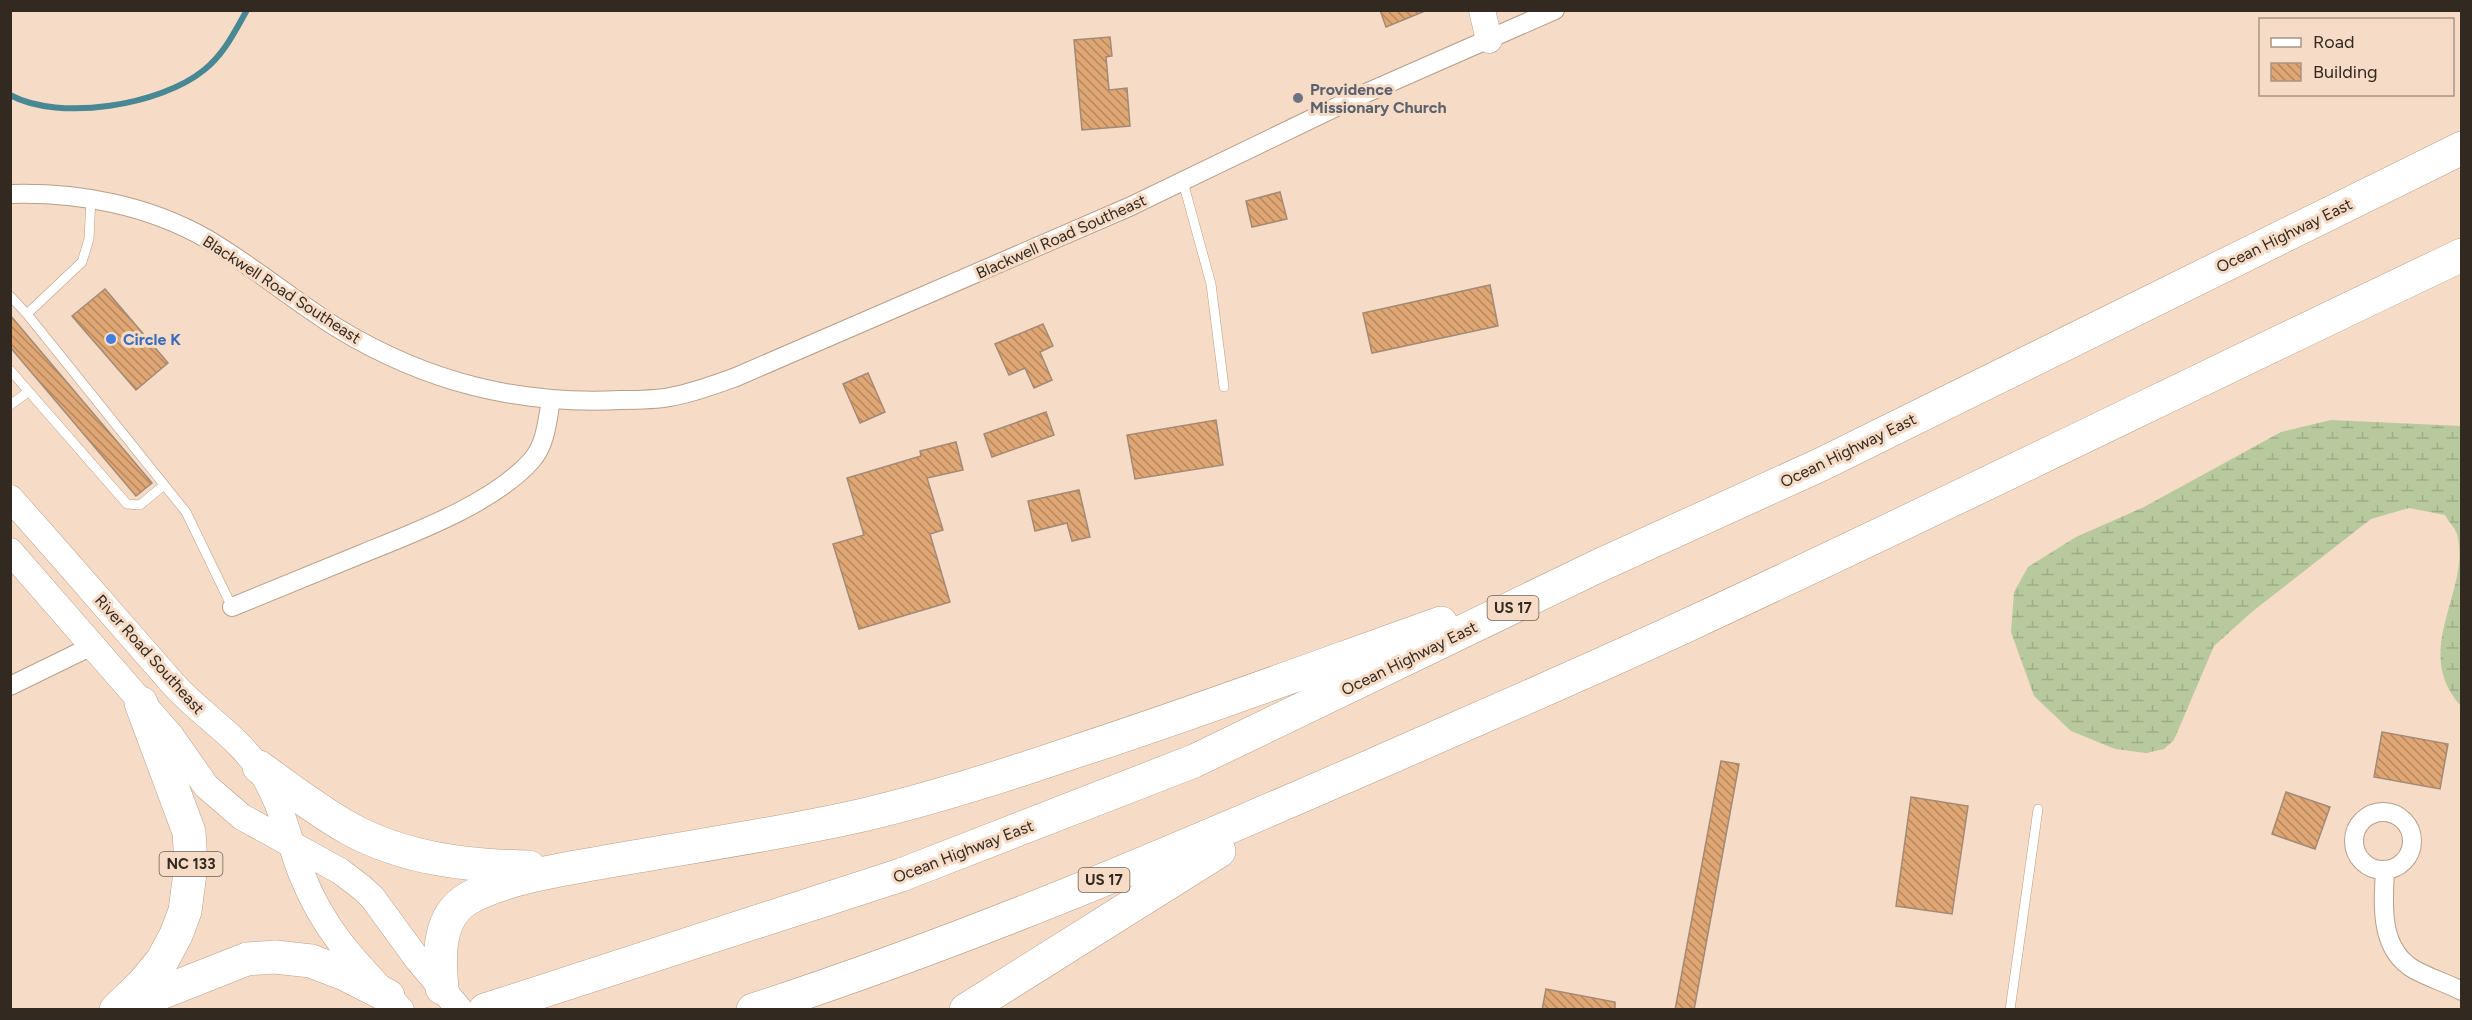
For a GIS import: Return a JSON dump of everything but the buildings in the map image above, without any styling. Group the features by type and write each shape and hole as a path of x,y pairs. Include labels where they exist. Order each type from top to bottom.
{"highway":[{"name":"Ocean Highway East","path":"485,1010 901,875 1184,765 1380,673 1598,566 1822,464 2462,148"},
{"name":"US 17","path":"753,1010 858,975 1038,908 1203,839 1447,732 1689,624 2462,255"},
{"path":"451,999 439,958 443,935 450,916 466,900 489,888 573,867 863,815 997,778 1160,724 1598,566"},
{"name":"NC 133","path":"118,1010 162,961 176,935 185,911 191,865 189,832 141,703"},
{"path":"966,1010 1207,857 1447,732"},
{"path":"259,767 321,812 352,830 409,852 457,863 494,867 573,867"},
{"path":"118,1010 247,959 275,957 311,961 345,974 395,1003"}],"main road":[{"path":"1482,10 1489,40"},
{"name":"River Road Southeast","path":"10,498 177,687 259,767 272,789 294,847 301,873 324,922 340,945 395,1003"},
{"name":"NC 133","path":"12,554 171,736 206,786 242,817 339,871 361,886 451,999"}],"street":[{"name":"Blackwell Road Southeast","path":"10,194 91,199 135,209 207,239 340,329 389,356 433,375 479,389 551,400 588,402 668,398 735,377 1130,207 1357,97 1555,10"},
{"path":"232,607 405,537 469,506 512,480 532,459 544,441 551,400"},
{"path":"10,686 92,646"},
{"path":"2385,870 2383,913 2391,948 2413,969 2462,991"}],"lane":[{"path":"1183,182 1211,284 1224,387"},
{"path":"27,314 82,262 89,240 91,199"},
{"path":"10,296 27,314 186,512 232,607"},
{"path":"10,370 127,504 140,505 164,485"},
{"path":"10,405 28,392"},
{"path":"2010,1010 2038,809"}],"green space":[{"path":"2331,420 2461,426 2461,706 2447,685 2441,664 2441,642 2457,577 2459,555 2457,534 2445,515 2409,508 2371,519 2253,611 2214,646 2174,740 2164,749 2146,753 2115,749 2071,731 2034,696 2011,632 2014,592 2028,567 2076,537 2144,507 2281,432"}],"waterway":[{"path":"10,95 31,103 82,108 110,106 163,92 185,82 211,64 228,43 247,10"}],"place":[{"name":"Providence Missionary Church","path":"1298,98"},
{"name":"Circle K","path":"111,339"}]}
